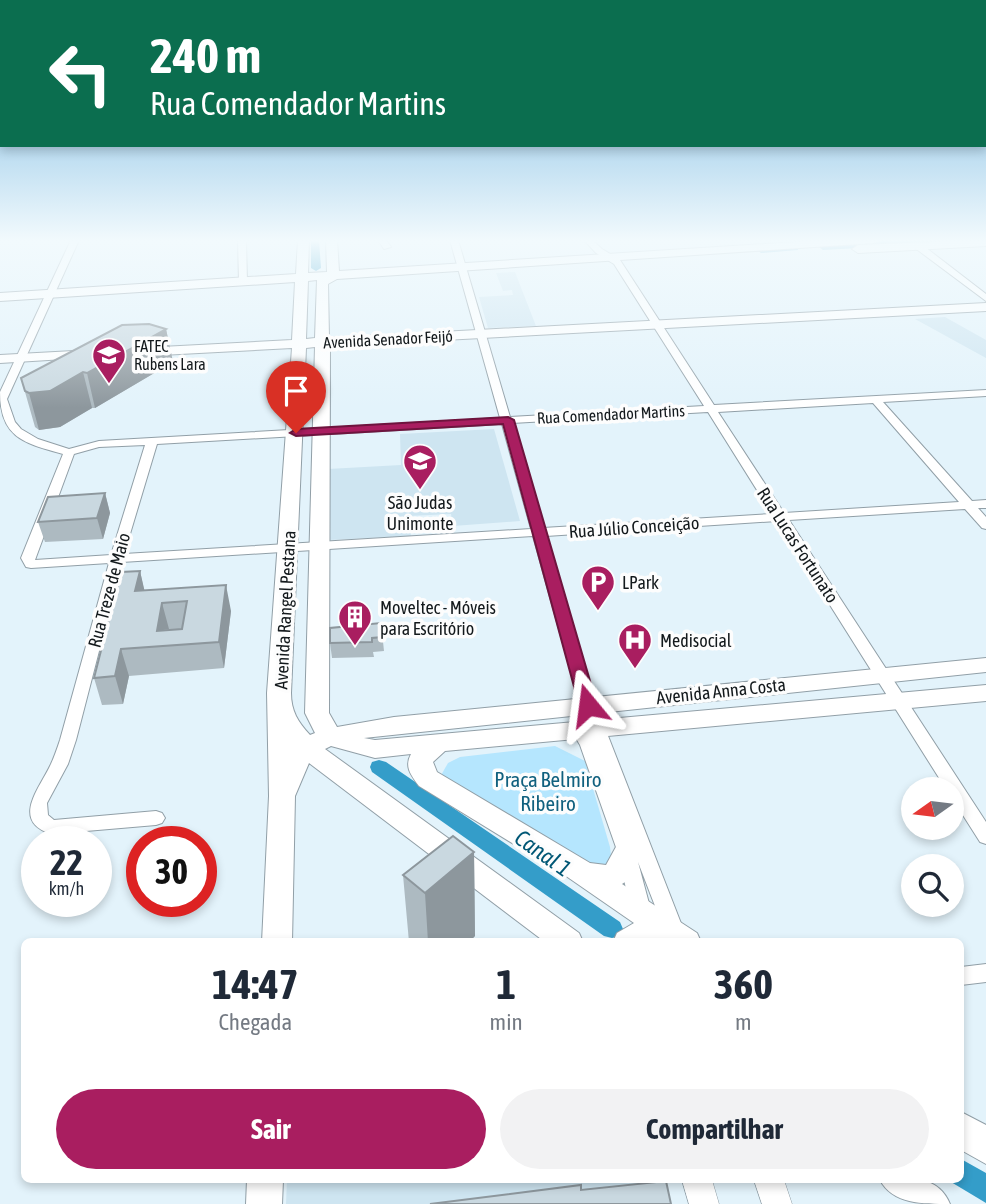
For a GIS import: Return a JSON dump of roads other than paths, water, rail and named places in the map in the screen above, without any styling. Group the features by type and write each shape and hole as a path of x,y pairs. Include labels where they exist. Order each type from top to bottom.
{"main road":[{"name":"Avenida Rangel Pestana","path":"277,938 282,796 279,703 302,296"},
{"name":"Avenida Rangel Pestana","path":"326,296 322,342 323,431 317,713 327,739"},
{"name":"Avenida Senador Feijó","path":"133,352 986,307"},
{"path":"0,359 106,354"},
{"name":"Avenida Anna Costa","path":"327,739 380,728 986,666"},
{"name":"Avenida Anna Costa","path":"327,739 375,749 986,693"},
{"path":"279,703 287,724 327,739"},
{"path":"327,739 330,766 563,938"},
{"path":"282,796 294,766 327,739"},
{"path":"441,743 422,756 420,766 424,775 576,868 601,878 609,878 621,871 627,853"},
{"path":"576,868 636,928 678,936"},
{"path":"964,1131 986,1146"},
{"path":"264,1204 265,1183"},
{"path":"902,1183 932,1204"}],"street":[{"path":"50,296 2,400 9,423 18,435 69,452"},
{"path":"469,296 508,420 588,705 594,757 627,853 636,928"},
{"name":"Rua Lucas Fortunato","path":"635,296 656,324 898,701 979,816 986,837"},
{"name":"Rua Comendador Martins","path":"69,452 93,444 986,393"},
{"path":"875,399 986,525"},
{"name":"Rua Treze de Maio","path":"152,441 116,560 68,740 60,764 38,803 40,818 51,827 156,818"},
{"name":"Rua Júlio Conceição","path":"69,452 28,558 31,564 986,504"},
{"path":"589,729 678,936"},
{"path":"964,976 986,973"},
{"path":"698,1183 704,1204"},
{"path":"770,1183 776,1204"}],"waterway":[{"name":"Canal 1","path":"379,767 612,929"},
{"name":"Canal 1","path":"964,1174 986,1189"}],"place":[{"name":"FATEC Rubens Lara","path":"109,385"},
{"name":"São Judas Unimonte","path":"420,491"},
{"name":"LPark","path":"598,612"},
{"name":"Moveltec - Móveis para Escritório","path":"355,647"},
{"name":"Medisocial","path":"635,670"}],"park label":[{"name":"Praça Belmiro Ribeiro","path":"548,791"}]}
